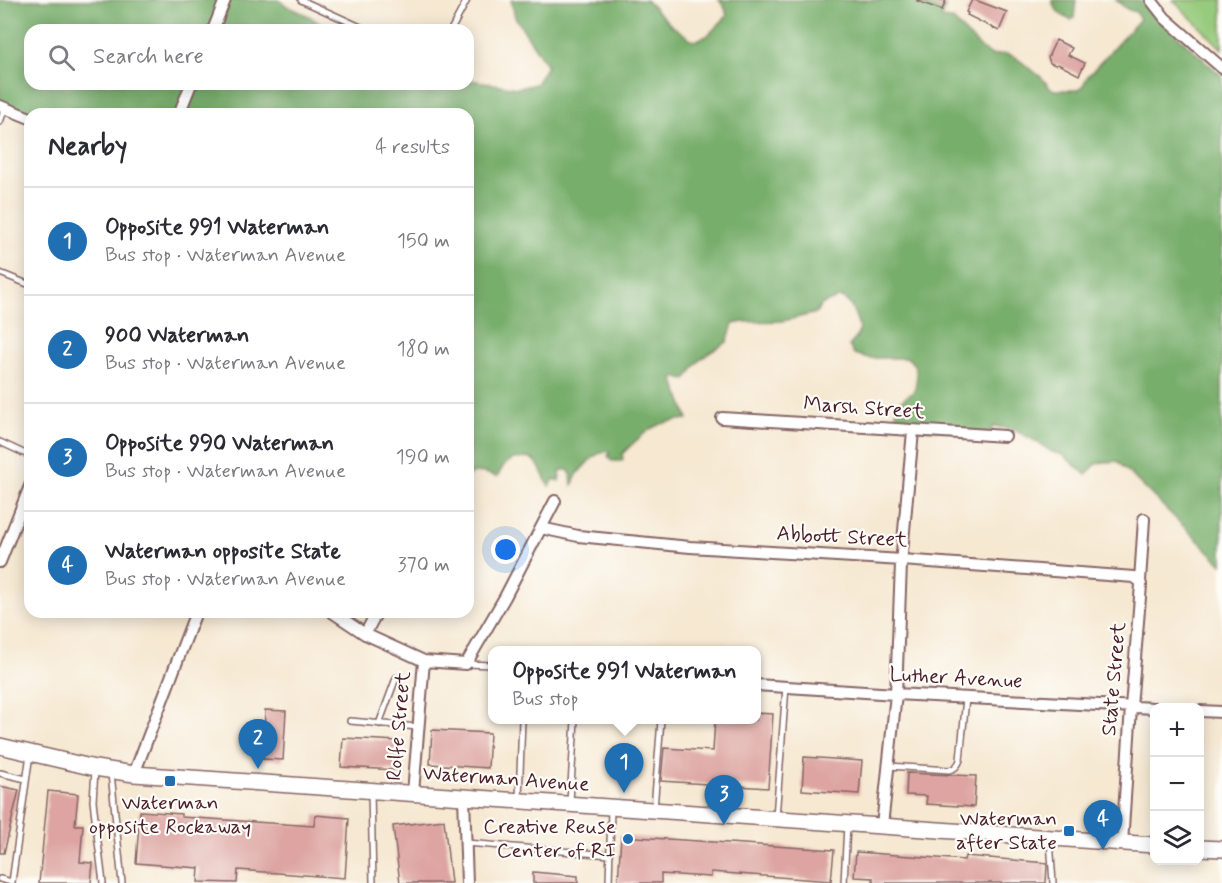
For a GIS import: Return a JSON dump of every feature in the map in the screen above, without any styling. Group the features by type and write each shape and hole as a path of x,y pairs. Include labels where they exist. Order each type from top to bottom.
{"main road":[{"name":"Waterman Avenue","path":"0,746 95,768 134,774 1150,845"},
{"path":"1204,848 1222,849"}],"street":[{"path":"215,24 225,0"},
{"path":"1151,0 1165,18 1222,68"},
{"path":"181,108 189,90"},
{"path":"3,107 24,116"},
{"name":"Marsh Street","path":"722,418 1005,436"},
{"path":"882,826 896,694 902,560 913,431"},
{"path":"0,562 3,543 24,499"},
{"path":"341,618 365,634 424,661 466,664 505,597 555,501"},
{"name":"State Street","path":"1122,843 1144,519"},
{"name":"Abbott Street","path":"541,528 578,536 690,547 1134,577 1140,581"},
{"path":"134,774 194,618"},
{"path":"365,634 374,618"},
{"name":"Rolfe Street","path":"413,793 424,661"},
{"name":"Luther Avenue","path":"761,685 1150,708"},
{"path":"1204,711 1222,712"},
{"path":"464,797 467,883"}],"lane":[{"path":"301,0 354,24"},
{"path":"454,24 467,0"},
{"path":"0,122 3,107"},
{"path":"0,273 24,283"},
{"path":"0,442 24,453"},
{"path":"466,664 488,665"},
{"path":"379,724 396,678"},
{"path":"776,819 786,687"},
{"path":"889,766 949,770 958,766 966,698"},
{"path":"350,721 418,727"},
{"path":"519,801 522,724"},
{"path":"570,804 575,724"},
{"path":"654,810 661,724"},
{"path":"0,879 12,882 30,753"},
{"path":"95,768 93,801 103,883"},
{"path":"111,771 122,883"},
{"path":"0,773 26,779"},
{"path":"371,790 373,883"},
{"path":"609,883 611,807"},
{"path":"844,883 847,824"},
{"path":"1050,838 1053,883"},
{"path":"466,843 610,855"}],"green space":[{"path":"0,0 279,0 324,24 24,24 24,90 474,90 474,81 517,88 536,84 547,66 515,17 511,0 646,0 671,25 694,41 707,36 727,16 719,0 930,0 943,3 945,7 941,18 954,21 983,50 992,55 1006,54 1015,57 1054,90 1078,90 1140,19 1136,12 1127,9 1116,0 1141,0 1222,76 1222,564 1117,461 1097,464 1086,475 1063,455 1052,452 1012,429 993,426 990,434 916,428 919,422 895,414 900,401 915,389 917,375 915,366 908,358 869,358 854,354 849,346 860,329 850,305 839,298 823,304 816,313 783,321 733,324 727,342 700,360 685,380 673,378 688,419 666,422 651,429 622,454 623,459 620,461 612,461 608,456 610,453 608,451 598,454 578,473 572,485 571,474 568,470 561,470 559,481 553,479 549,486 537,463 530,458 513,459 504,465 497,477 486,473 474,473 474,108 24,108 24,112 0,105"},
{"path":"1052,0 1076,0 1074,18 1071,20 1062,15"},
{"path":"1173,0 1222,0 1222,49"}],"building":[{"path":"917,0 946,0 942,10"},
{"path":"972,0 1007,12 999,31 967,15 966,12"},
{"path":"1056,40 1072,48 1068,55 1085,63 1079,75 1058,64 1050,63 1048,57"},
{"path":"265,710 286,711 283,760 263,759"},
{"path":"761,713 773,714 768,788 661,781 664,748 713,751 715,724 761,724"},
{"path":"432,730 490,733 488,768 430,764"},
{"path":"343,738 398,741 396,770 341,767"},
{"path":"804,757 862,761 859,794 802,790"},
{"path":"907,773 976,776 974,807 926,804 927,796 906,795"},
{"path":"0,786 19,790 4,853 0,853"},
{"path":"48,791 78,794 75,825 83,825 80,862 93,863 91,883 39,883"},
{"path":"140,811 181,814 181,817 314,826 315,815 349,818 345,878 238,870 237,883 198,882 199,868 136,863"},
{"path":"444,820 451,883 400,883 393,826"},
{"path":"621,836 834,850 831,881 711,872 711,877 661,874 661,883 618,883"},
{"path":"856,852 964,860 965,856 1047,863 1046,883 873,883 873,878 854,877"},
{"path":"533,872 578,876 578,883 533,883"}],"place":[{"name":"900 Waterman","path":"258,769"},
{"name":"Waterman opposite Rockaway","path":"170,781"},
{"name":"Opposite 991 Waterman","path":"624,793"},
{"name":"Opposite 990 Waterman","path":"724,825"},
{"name":"Waterman after State","path":"1069,831"},
{"name":"Creative Reuse Center of RI","path":"628,839"},
{"name":"Waterman opposite State","path":"1103,850"}]}
